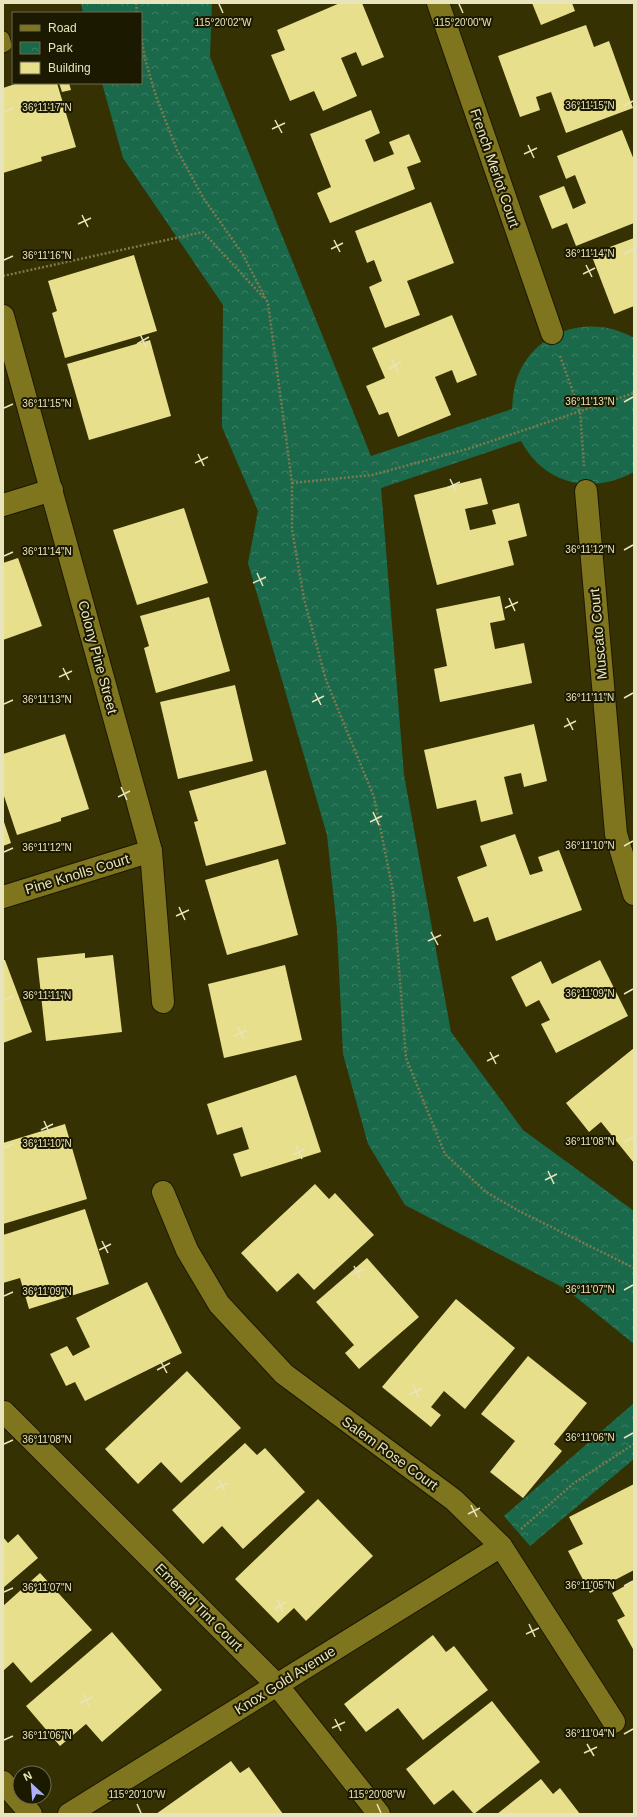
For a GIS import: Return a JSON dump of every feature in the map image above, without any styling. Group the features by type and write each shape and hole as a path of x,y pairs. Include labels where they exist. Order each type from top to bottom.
{"street":[{"name":"French Merlot Court","path":"438,3 552,333"},
{"name":"Colony Pine Street","path":"3,316 151,851 163,1002"},
{"path":"3,505 52,490"},
{"name":"Muscato Court","path":"586,491 616,834 634,894"},
{"name":"Pine Knolls Court","path":"3,897 151,851"},
{"name":"Salem Rose Court","path":"163,1192 187,1250 219,1304 284,1374 454,1500 501,1546 614,1722"},
{"name":"Emerald Tint Court","path":"4,1410 277,1685 379,1814"},
{"name":"Knox Gold Avenue","path":"69,1814 501,1546"},
{"path":"3,1782 31,1814"}],"lane":[{"path":"3,38 5,45 3,46"}],"path":[{"path":"142,41 145,59 156,96 177,150 204,199 242,253 268,303 292,483 292,529 304,599 326,680 374,797 393,892 406,1058 445,1154 486,1192 519,1211 634,1268"},
{"path":"3,276 203,232 268,303"},
{"path":"552,333 580,411 586,491"},
{"path":"292,483 372,475 470,448 634,393"},
{"path":"501,1546 574,1483 634,1444"}],"green space":[{"path":"81,3 212,3 210,57 371,456 512,409 513,395 519,373 528,358 540,345 553,336 569,330 585,327 602,327 618,331 634,338 634,472 618,479 602,483 586,484 570,482 543,468 531,456 521,441 381,488 404,775 451,1032 523,1130 634,1211 634,1344 566,1289 405,1205 368,1144 343,1054 337,929 327,835 248,563 258,511 222,427 223,305 123,158 102,84 142,84 142,12 83,12"},
{"path":"634,1403 634,1459 530,1546 504,1516"}],"building":[{"path":"340,3 362,3 384,57 362,66 356,52 341,58 357,96 323,111 314,91 290,101 271,55 285,50 277,30"},
{"path":"532,3 572,3 575,11 541,25"},
{"path":"586,25 594,47 609,41 633,108 566,133 551,92 536,97 540,110 520,117 498,56"},
{"path":"15,84 57,84 76,147 41,157 42,161 3,173 3,88"},
{"path":"59,84 69,84 71,90 62,92"},
{"path":"371,110 380,133 365,140 374,162 394,154 389,142 409,134 421,162 407,167 415,189 330,223 317,193 331,187 310,134"},
{"path":"622,130 634,160 634,223 576,246 567,223 552,229 539,196 564,186 573,209 586,203 575,175 566,179 557,156"},
{"path":"431,202 454,263 407,281 420,315 385,328 369,287 382,281 374,260 367,263 355,231"},
{"path":"634,238 634,306 614,314 591,254"},
{"path":"134,255 157,331 65,358 52,313 57,311 48,281"},
{"path":"452,315 477,375 457,383 452,370 435,377 451,415 398,437 388,412 379,415 366,386 385,378 372,348"},
{"path":"150,340 171,416 89,440 67,364"},
{"path":"481,478 488,504 465,509 470,530 496,524 492,510 519,503 527,536 508,541 514,565 437,585 414,495"},
{"path":"184,508 208,583 137,605 113,530"},
{"path":"18,558 42,626 3,640 3,563"},
{"path":"500,596 505,620 490,623 495,649 524,643 532,683 440,702 434,669 447,666 436,609"},
{"path":"209,597 230,671 156,693 144,648 149,646 140,616"},
{"path":"235,685 253,761 178,779 160,702"},
{"path":"534,724 547,781 524,787 521,773 504,777 513,814 481,822 476,800 437,809 424,750"},
{"path":"65,734 89,809 61,818 61,821 17,835 3,793 3,754"},
{"path":"266,770 286,844 206,866 194,822 198,821 189,791"},
{"path":"3,819 11,843 3,846"},
{"path":"515,834 530,875 543,871 538,857 559,850 582,910 496,941 488,917 474,922 457,877 487,866 480,846"},
{"path":"278,859 298,935 227,955 205,880"},
{"path":"85,953 85,958 113,955 122,1032 46,1041 37,958"},
{"path":"3,960 5,960 32,1032 3,1043"},
{"path":"600,960 628,1016 556,1053 541,1024 550,1020 539,1000 526,1007 511,977 541,961 552,984"},
{"path":"285,965 302,1040 224,1058 208,984"},
{"path":"634,1048 634,1163 601,1122 589,1132 566,1103"},
{"path":"296,1075 321,1152 241,1177 233,1154 249,1149 242,1127 217,1135 207,1104"},
{"path":"65,1124 87,1199 3,1224 3,1143"},
{"path":"315,1184 329,1199 335,1193 374,1235 314,1290 298,1273 277,1292 241,1253"},
{"path":"85,1209 109,1284 29,1309 20,1278 3,1283 3,1235"},
{"path":"367,1258 419,1317 359,1369 345,1353 354,1345 316,1302"},
{"path":"147,1282 182,1353 85,1401 75,1382 66,1386 50,1354 67,1346 73,1356 90,1347 76,1318"},
{"path":"456,1299 515,1348 465,1409 444,1391 431,1407 441,1415 431,1427 382,1387"},
{"path":"528,1356 587,1403 554,1444 562,1451 523,1498 490,1472 515,1441 481,1414"},
{"path":"187,1371 241,1428 181,1483 161,1462 138,1484 105,1449"},
{"path":"245,1443 257,1455 265,1448 305,1492 243,1549 222,1526 203,1544 172,1510"},
{"path":"634,1484 634,1570 590,1593 568,1551 583,1544 569,1517"},
{"path":"318,1499 373,1556 306,1621 294,1608 278,1623 235,1579"},
{"path":"18,1534 38,1558 3,1588 3,1537 8,1543"},
{"path":"40,1573 92,1630 31,1683 13,1662 3,1671 3,1606"},
{"path":"634,1581 633,1649 617,1620 625,1616 612,1593"},
{"path":"112,1632 162,1690 102,1742 86,1724 60,1746 26,1706"},
{"path":"433,1635 446,1652 454,1646 488,1690 423,1740 398,1708 366,1732 344,1704"},
{"path":"492,1701 540,1762 474,1814 453,1790 434,1805 406,1769"},
{"path":"231,1761 240,1773 249,1767 283,1814 156,1814"},
{"path":"541,1779 553,1794 560,1788 580,1814 497,1814"}]}
